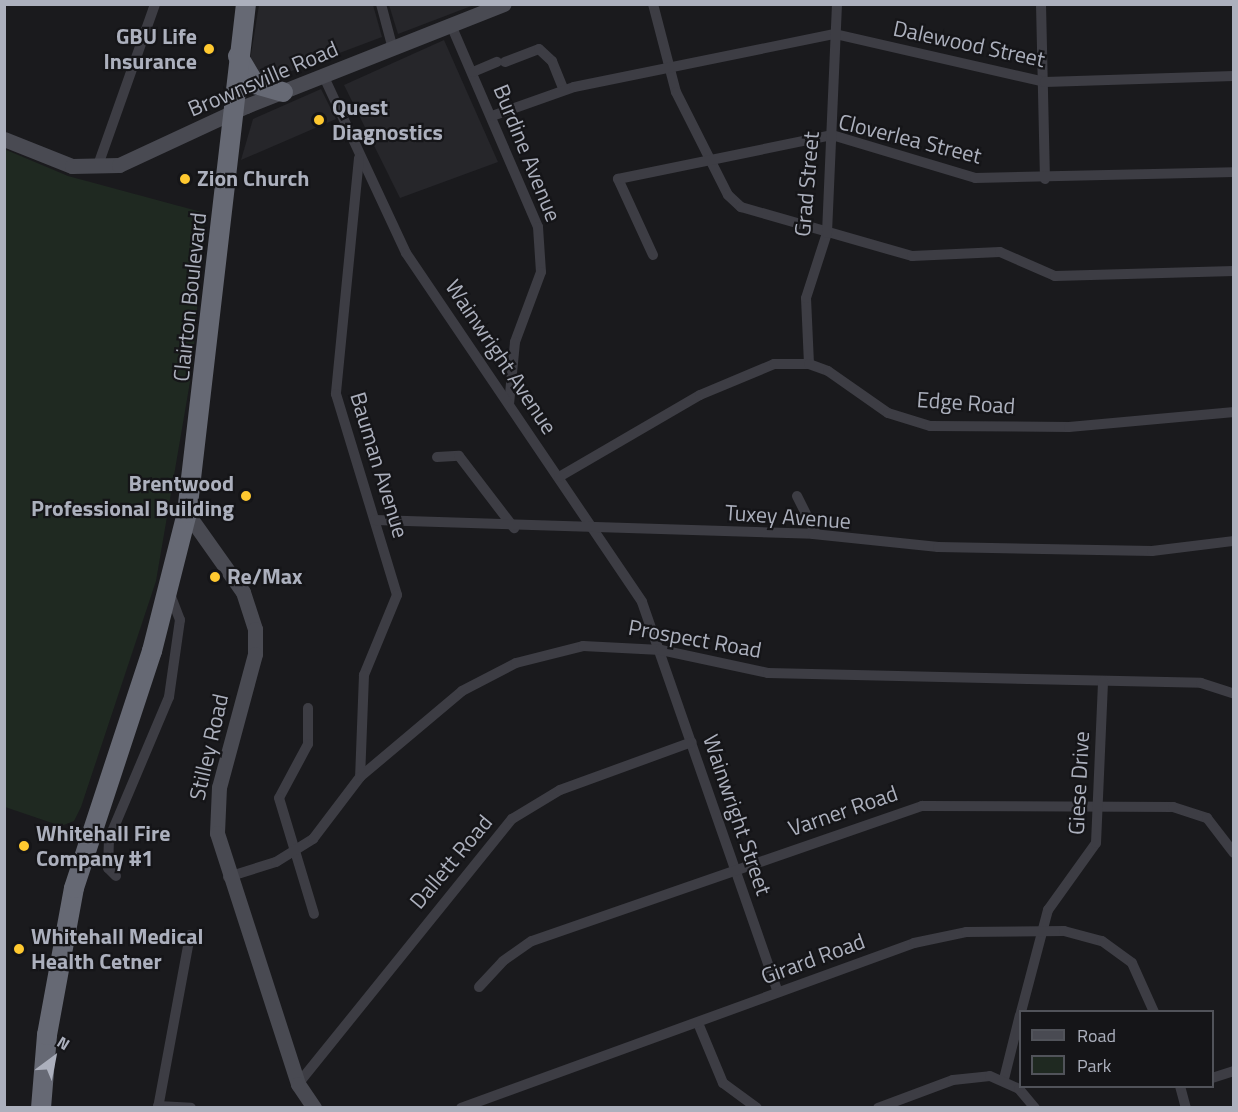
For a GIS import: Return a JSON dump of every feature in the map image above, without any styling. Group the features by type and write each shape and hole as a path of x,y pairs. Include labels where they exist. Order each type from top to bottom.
{"highway":[{"name":"Clairton Boulevard","path":"41,1107 56,975 74,888 169,592 187,513 238,56 246,4"},
{"path":"238,56 255,84 283,92"}],"street":[{"path":"97,168 155,4"},
{"path":"381,4 393,49"},
{"name":"Brownsville Road","path":"4,139 57,161 97,168 134,161 232,112 503,4"},
{"path":"653,4 667,68 729,195 741,207 912,256 1000,252 1055,276 1233,272"},
{"name":"Grad Street","path":"809,364 806,298 827,233 837,4"},
{"path":"1041,4 1045,82 1044,179"},
{"name":"Burdine Avenue","path":"451,25 532,209 541,249 535,294 515,342 509,404"},
{"name":"Dalewood Street","path":"492,116 564,90 835,34 1045,82 1233,76"},
{"path":"473,72 539,49 552,61 564,90"},
{"name":"Wainwright Avenue","path":"324,77 406,253 597,530 642,602 661,650"},
{"name":"Cloverlea Street","path":"653,255 618,179 832,135 975,178 1044,179 1233,172"},
{"name":"Bauman Avenue","path":"360,157 335,381 397,595 363,675 360,777"},
{"name":"Edge Road","path":"559,477 752,369 809,364 846,381 888,413 930,426 1069,427 1233,412"},
{"path":"437,457 459,456 514,528"},
{"path":"797,496 816,534"},
{"name":"Stilley Road","path":"187,513 243,592 255,629 255,654 218,797 217,833 228,877 298,1084 309,1106"},
{"name":"Tuxey Avenue","path":"375,520 514,528 816,534 893,546 1128,551 1233,541"},
{"path":"116,876 108,868 109,839 169,697 180,620 169,592"},
{"name":"Prospect Road","path":"228,877 293,854 333,818 360,777 427,715 516,663 583,646 661,650 768,673 1201,683 1233,694"},
{"name":"Wainwright Street","path":"661,650 778,992"},
{"name":"Giese Drive","path":"1022,1010 1042,930 1057,895 1096,843 1101,805 1103,681"},
{"path":"308,708 308,744 279,798 293,854 314,914"},
{"name":"Dallett Road","path":"298,1084 512,819 560,790 692,742"},
{"name":"Varner Road","path":"479,987 503,961 532,941 922,806 1101,805 1190,811 1218,829 1233,853"},
{"name":"Girard Road","path":"461,1107 698,1023 778,992 941,936 1042,930 1085,934 1117,950 1142,980 1154,1010"},
{"path":"190,935 158,1107 191,1107"},
{"name":"Giese Drive","path":"1004,1079 1019,1021"},
{"path":"698,1023 723,1083 757,1107"},
{"path":"1214,1077 1233,1071"},
{"path":"878,1107 954,1080 1004,1079 1035,1107"},
{"path":"1183,1088 1186,1107"}],"shaded area":[{"path":"389,4 474,5 398,34"},
{"path":"259,5 373,5 382,37 265,81 249,67"},
{"path":"444,40 498,162 400,198 344,85"},
{"path":"321,89 336,119 241,160 253,119"}],"green space":[{"path":"4,149 68,176 205,213 192,370 156,581 81,807 74,821 61,826 5,807"}],"place":[{"name":"GBU Life Insurance","path":"209,49"},
{"name":"Quest Diagnostics","path":"319,120"},
{"name":"Zion Church","path":"185,179"},
{"name":"Brentwood Professional Building","path":"246,496"},
{"name":"Re/Max","path":"215,577"},
{"name":"Whitehall Fire Company #1","path":"24,846"},
{"name":"Whitehall Medical Health Cetner","path":"19,949"}]}
